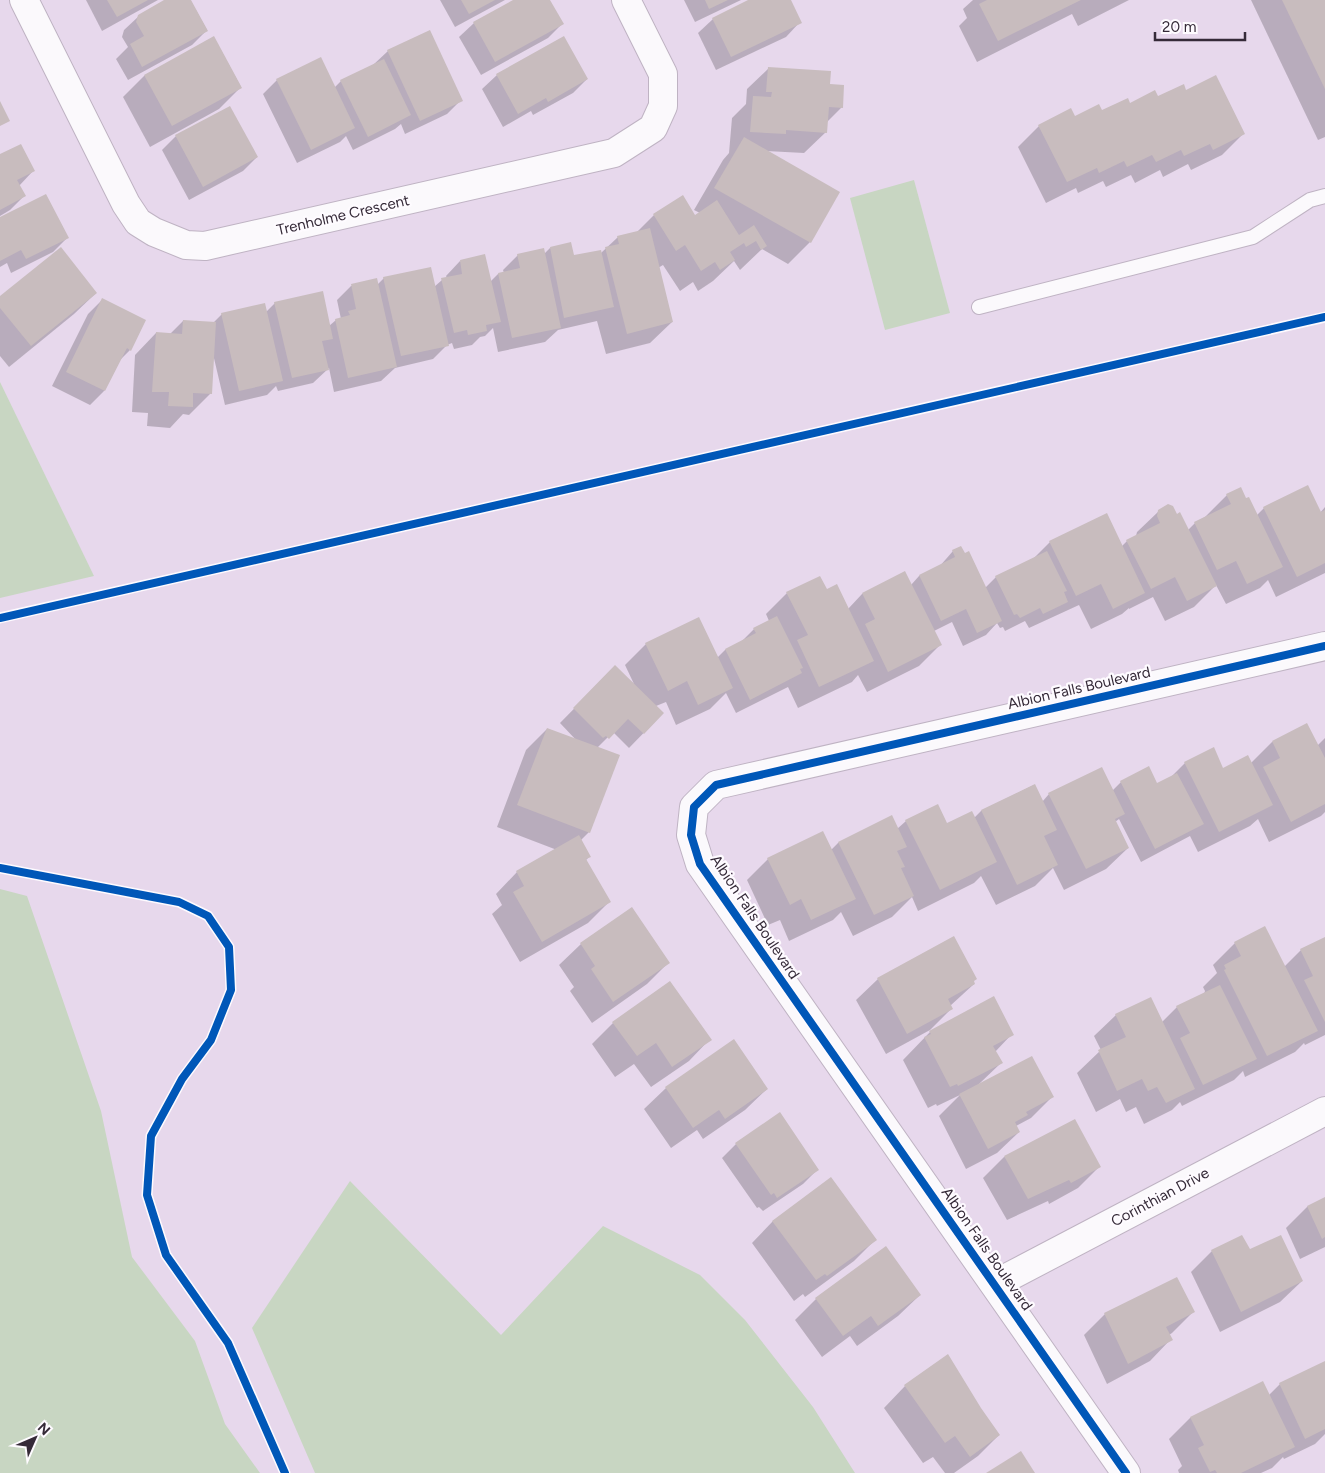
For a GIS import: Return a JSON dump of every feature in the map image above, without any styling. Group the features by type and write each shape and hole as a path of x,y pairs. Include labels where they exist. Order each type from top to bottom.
{"street":[{"name":"Trenholme Crescent","path":"24,0 126,204 138,222 154,232 186,245 204,246 614,153 653,128 663,106 663,74 626,0"},
{"name":"Albion Falls Boulevard","path":"1126,1473 700,864 691,835 694,807 716,785 1325,646"},
{"name":"Corinthian Drive","path":"995,1284 1325,1111"}],"lane":[{"path":"979,307 1252,237 1310,200 1325,196"}],"green space":[{"path":"914,180 950,313 885,330 850,198"},
{"path":"0,382 94,576 0,598"},
{"path":"0,889 27,896 101,1111 132,1257 195,1341 225,1424 260,1473 0,1473"},
{"path":"350,1181 501,1335 603,1226 700,1275 745,1320 813,1407 855,1473 315,1473 252,1328"}],"building":[{"path":"107,0 148,0 117,17"},
{"path":"164,0 191,0 208,31 142,67 130,44 144,36 136,22 138,15"},
{"path":"461,0 495,0 469,14"},
{"path":"513,0 550,0 564,24 495,62 473,22"},
{"path":"705,0 728,0 709,9"},
{"path":"748,0 791,0 802,23 731,57 712,18"},
{"path":"987,0 1081,0 998,41 979,4"},
{"path":"1282,0 1325,0 1325,89"},
{"path":"430,30 463,101 420,121 387,50"},
{"path":"214,36 242,88 172,126 144,75"},
{"path":"564,36 588,79 548,102 546,98 518,114 496,74"},
{"path":"321,57 355,128 311,150 276,79"},
{"path":"384,59 411,115 368,137 340,80"},
{"path":"768,67 831,71 830,84 844,85 843,108 829,107 827,133 786,130 786,134 750,132 753,96 771,97 772,92 766,92"},
{"path":"1216,75 1245,134 1213,150 1210,144 1184,156 1181,150 1156,162 1152,155 1127,167 1124,161 1099,173 1097,168 1067,182 1038,125 1071,108 1075,116 1099,104 1102,110 1128,98 1130,103 1155,90 1158,96 1184,84 1186,90"},
{"path":"0,101 10,121 0,126"},
{"path":"230,106 258,157 203,187 175,135"},
{"path":"744,137 840,192 811,243 714,188"},
{"path":"21,144 35,171 17,180 26,196 0,210 0,154"},
{"path":"46,194 69,238 26,259 21,250 0,261 0,217"},
{"path":"683,195 695,215 717,200 739,235 754,225 767,246 761,250 756,241 746,247 744,243 730,252 735,260 720,270 715,262 701,271 685,245 676,251 653,214"},
{"path":"650,228 673,322 627,334 605,247 619,244 617,236"},
{"path":"571,242 574,255 601,250 614,307 564,318 550,247"},
{"path":"61,247 97,293 31,346 0,308 0,296"},
{"path":"544,248 561,328 512,338 498,273 520,268 517,254"},
{"path":"485,254 501,322 486,325 487,331 468,335 467,330 454,333 441,278 462,274 460,260"},
{"path":"431,267 449,346 401,356 383,277"},
{"path":"377,278 397,367 348,378 335,319 350,315 348,311 356,309 351,284"},
{"path":"323,291 333,339 322,341 329,370 292,378 274,302"},
{"path":"102,298 146,320 131,351 127,348 105,391 66,372"},
{"path":"265,303 283,381 239,391 221,313"},
{"path":"183,320 216,322 212,394 193,393 193,407 168,406 169,392 152,392 156,332 182,334"},
{"path":"1308,485 1321,512 1325,510 1325,563 1297,577 1263,507"},
{"path":"1241,487 1246,498 1249,497 1283,567 1247,584 1236,561 1217,570 1194,522 1231,504 1226,494"},
{"path":"1168,504 1173,506 1177,514 1180,512 1217,586 1187,601 1175,577 1151,589 1126,540 1160,523 1157,516 1158,510"},
{"path":"1107,513 1145,593 1113,609 1101,584 1076,596 1049,541"},
{"path":"961,546 965,553 969,551 1002,621 977,633 966,609 941,621 919,575 955,557 952,550"},
{"path":"1047,551 1067,591 1064,592 1068,602 1043,614 1040,608 1020,618 1017,614 1014,615 995,576"},
{"path":"905,571 942,645 888,672 865,624 875,619 862,593"},
{"path":"820,576 827,589 837,584 874,661 819,687 797,640 808,635 786,592"},
{"path":"777,616 803,668 800,669 802,673 750,700 725,649 756,633 753,628"},
{"path":"699,617 733,688 698,705 687,681 668,691 645,643"},
{"path":"615,665 664,713 644,734 628,719 609,739 606,736 603,738 573,708"},
{"path":"1307,723 1325,758 1325,804 1291,822 1263,767 1280,758 1272,741"},
{"path":"547,728 620,755 590,833 517,805"},
{"path":"1214,747 1223,768 1248,755 1273,805 1219,832 1184,762"},
{"path":"1149,766 1157,783 1177,773 1204,824 1155,849 1120,781"},
{"path":"1102,767 1125,814 1115,819 1129,848 1086,869 1048,793"},
{"path":"1035,784 1057,830 1044,836 1058,865 1017,885 981,810"},
{"path":"938,804 947,823 972,811 997,862 940,890 905,820"},
{"path":"892,815 907,847 897,851 905,867 901,868 914,896 874,915 838,842"},
{"path":"823,831 856,899 811,920 801,899 790,905 767,858"},
{"path":"579,835 591,857 586,859 611,902 542,942 513,892 524,886 516,871"},
{"path":"632,907 670,963 613,1002 591,969 595,966 580,943"},
{"path":"1265,926 1318,1031 1267,1056 1224,970 1226,969 1224,965 1241,956 1234,942"},
{"path":"954,936 977,979 974,981 975,984 948,999 953,1009 907,1034 877,978"},
{"path":"1325,937 1325,1022 1304,980 1313,976 1300,949"},
{"path":"670,981 712,1040 672,1067 656,1043 637,1056 612,1022"},
{"path":"1220,985 1257,1059 1203,1085 1180,1038 1190,1033 1176,1006"},
{"path":"994,996 1014,1035 993,1046 1003,1063 958,1086 957,1084 950,1087 924,1037 931,1034 929,1031"},
{"path":"1151,997 1195,1089 1166,1103 1157,1087 1148,1091 1142,1079 1117,1091 1098,1050 1126,1037 1115,1014"},
{"path":"734,1039 768,1089 725,1119 719,1110 693,1128 665,1087"},
{"path":"1032,1056 1054,1097 1026,1112 1028,1115 1015,1122 1020,1132 988,1149 959,1094"},
{"path":"780,1112 819,1170 777,1198 774,1193 771,1195 735,1143"},
{"path":"1075,1119 1101,1167 1071,1183 1069,1180 1028,1199 1004,1156"},
{"path":"831,1177 877,1240 827,1276 825,1274 816,1280 772,1221"},
{"path":"1325,1197 1325,1237 1322,1239 1307,1206"},
{"path":"1242,1235 1250,1249 1281,1235 1303,1281 1241,1312 1211,1250"},
{"path":"886,1246 921,1295 878,1326 871,1316 843,1336 815,1298"},
{"path":"1177,1277 1195,1312 1166,1327 1173,1340 1128,1364 1104,1313"},
{"path":"948,1354 1000,1435 970,1457 955,1436 945,1443 904,1385"},
{"path":"1325,1361 1325,1429 1305,1439 1279,1383"},
{"path":"1263,1381 1295,1447 1241,1473 1217,1473 1215,1470 1210,1472 1198,1448 1204,1445 1190,1417"},
{"path":"1021,1451 1035,1473 986,1473"}],"cycle path":[{"path":"0,618 1325,317"},
{"path":"1126,1473 700,864 691,835 694,807 716,785 1325,646"},
{"path":"0,868 179,902 208,916 229,947 231,990 211,1040 182,1079 151,1136 147,1195 166,1255 228,1343 285,1473"}]}
